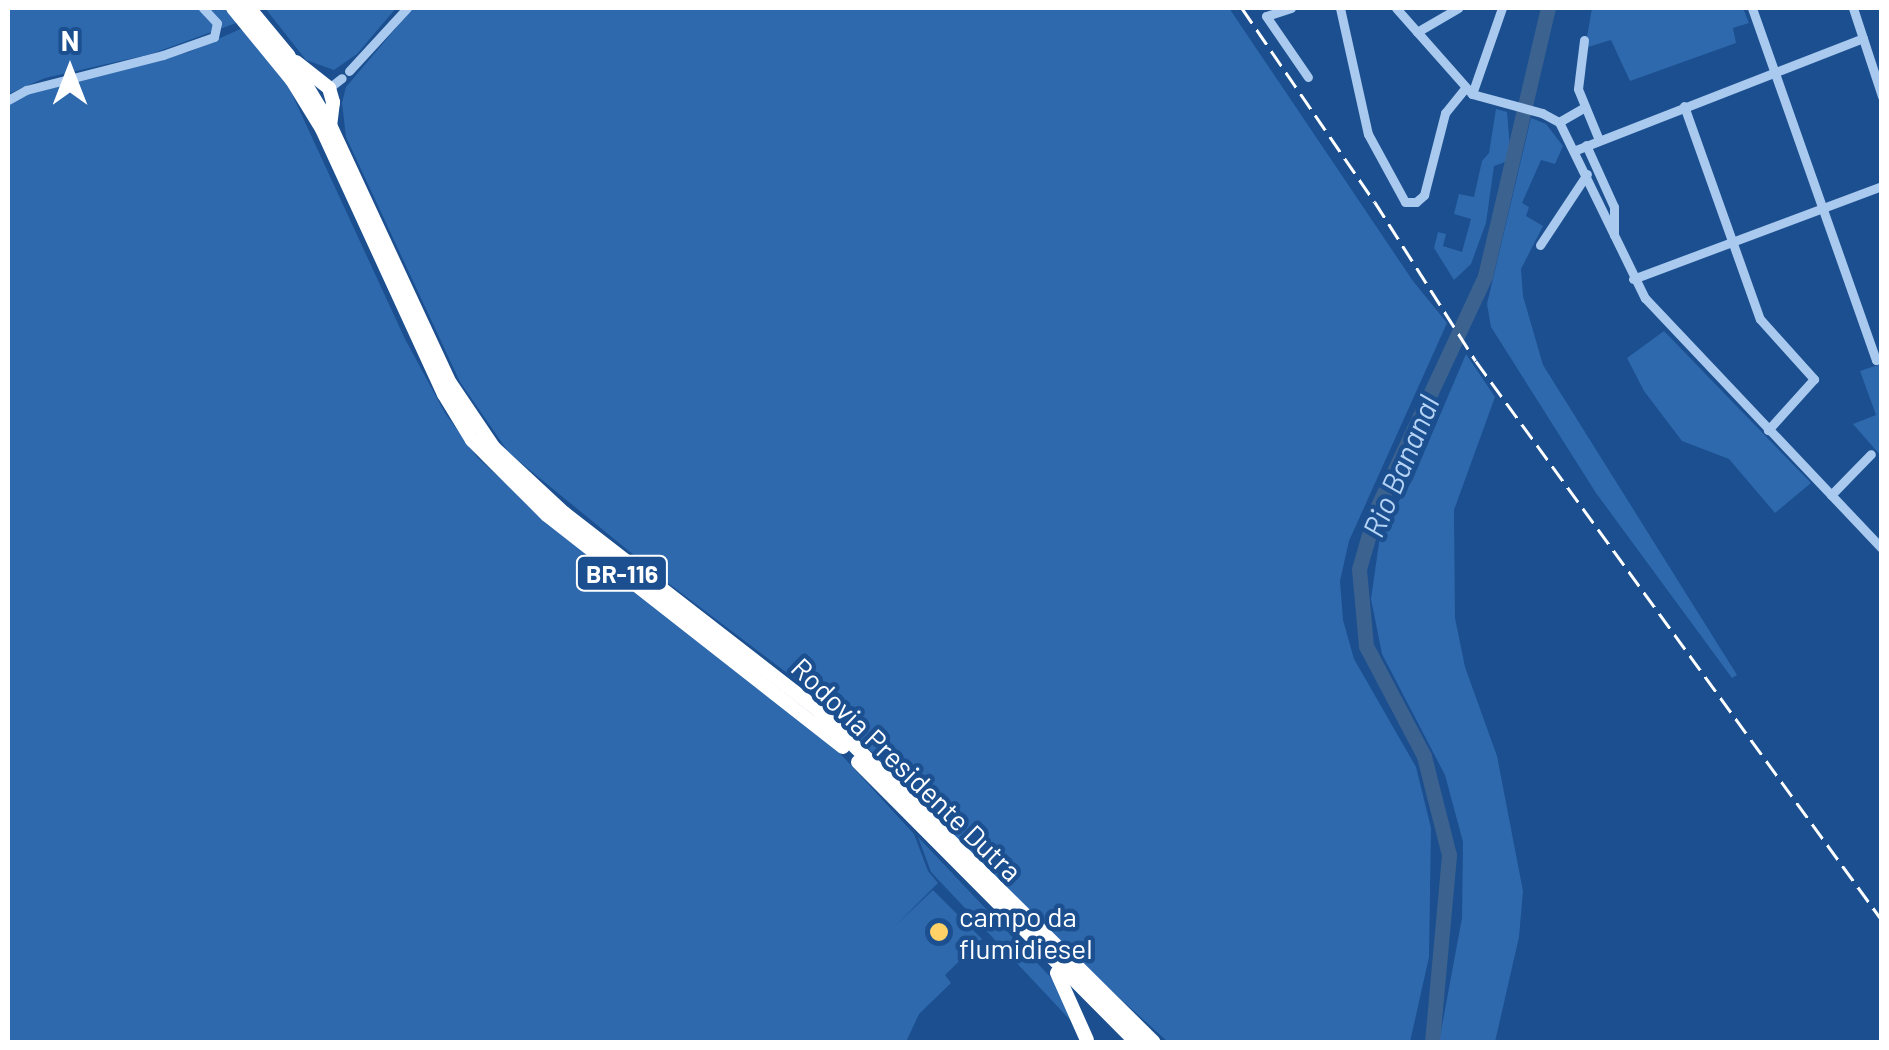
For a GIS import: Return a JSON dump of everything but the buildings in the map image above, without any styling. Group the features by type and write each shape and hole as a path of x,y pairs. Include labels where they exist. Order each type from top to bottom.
{"highway":[{"name":"Rodovia Presidente Dutra","path":"233,8 292,80 322,129 444,394 472,440 547,515 832,737 1053,963 1136,1042"},
{"name":"Rodovia Presidente Dutra","path":"249,8 288,55 330,124 450,383 494,448 564,513 818,710 1154,1042"},
{"path":"288,55 329,88 333,102 330,124"},
{"path":"1053,963 1088,1040"}],"street":[{"path":"8,100 42,85 164,56 214,37 217,23 203,8"},
{"path":"329,88 346,75 407,8"},
{"path":"1291,8 1266,16 1308,76"},
{"path":"1340,8 1373,148 1405,202 1416,202 1424,195 1445,112 1469,91 1502,8"},
{"path":"1396,8 1469,91 1542,112 1558,122 1576,150 1633,279 1679,337 1882,549"},
{"path":"1416,32 1458,8"},
{"path":"1752,8 1876,360 1882,358"},
{"path":"1852,8 1882,96"},
{"path":"1576,150 1863,38"},
{"path":"1584,40 1578,85 1600,140"},
{"path":"1684,106 1764,326 1814,377 1808,390 1768,430"},
{"path":"1558,122 1584,108"},
{"path":"1586,146 1614,207 1614,238"},
{"path":"1540,245 1587,174"},
{"path":"1633,279 1882,186"},
{"path":"1831,495 1871,454"}],"shaded area":[{"path":"8,8 227,8 239,22 151,54 45,78 8,94"},
{"path":"265,8 396,8 357,54 334,70 306,60"},
{"path":"413,8 1229,8 1413,281 1447,323 1349,541 1340,581 1343,620 1354,659 1416,767 1431,828 1429,957 1410,1042 1168,1042 1059,943 815,694 668,583 509,453 460,382 346,137 342,103 346,87"},
{"path":"1592,8 1743,8 1749,23 1733,28 1736,43 1630,81 1611,40 1585,48"},
{"path":"245,27 286,81 405,339 445,413 477,457 560,533 836,749 914,834 928,871 938,883 895,926 933,890 982,939 945,975 951,983 919,1014 906,1042 8,1042 8,106 27,94 189,52"},
{"path":"1496,109 1507,112 1511,160 1494,166 1486,223 1471,264 1454,280 1434,248 1438,232 1446,234 1443,246 1462,252 1471,219 1454,214 1459,194 1474,197 1482,161 1489,153"},
{"path":"1531,118 1546,124 1563,146 1555,164 1541,160 1522,203 1529,207 1526,216 1543,226 1521,269 1523,296 1543,365 1737,675 1732,678 1596,493 1491,327 1487,304"},
{"path":"1664,331 1811,483 1775,513 1729,459 1682,441 1644,391 1627,358"},
{"path":"1466,354 1495,397 1454,510 1455,618 1465,667 1497,756 1523,891 1519,937 1495,1042 1439,1042 1462,918 1463,842 1445,775 1382,654 1371,599 1381,529 1412,481"},
{"path":"1882,364 1881,456 1853,424 1876,415 1860,371"},
{"path":"918,837 1058,985 1074,1024 931,872"}],"waterway":[{"name":"Rio Bananal","path":"1432,1042 1449,855 1424,756 1366,646 1359,569 1376,510 1485,276 1548,8"}],"railway":[{"path":"1242,8 1375,202 1476,361 1882,920"}],"place":[{"name":"campo da flumidiesel","path":"939,932"}]}
